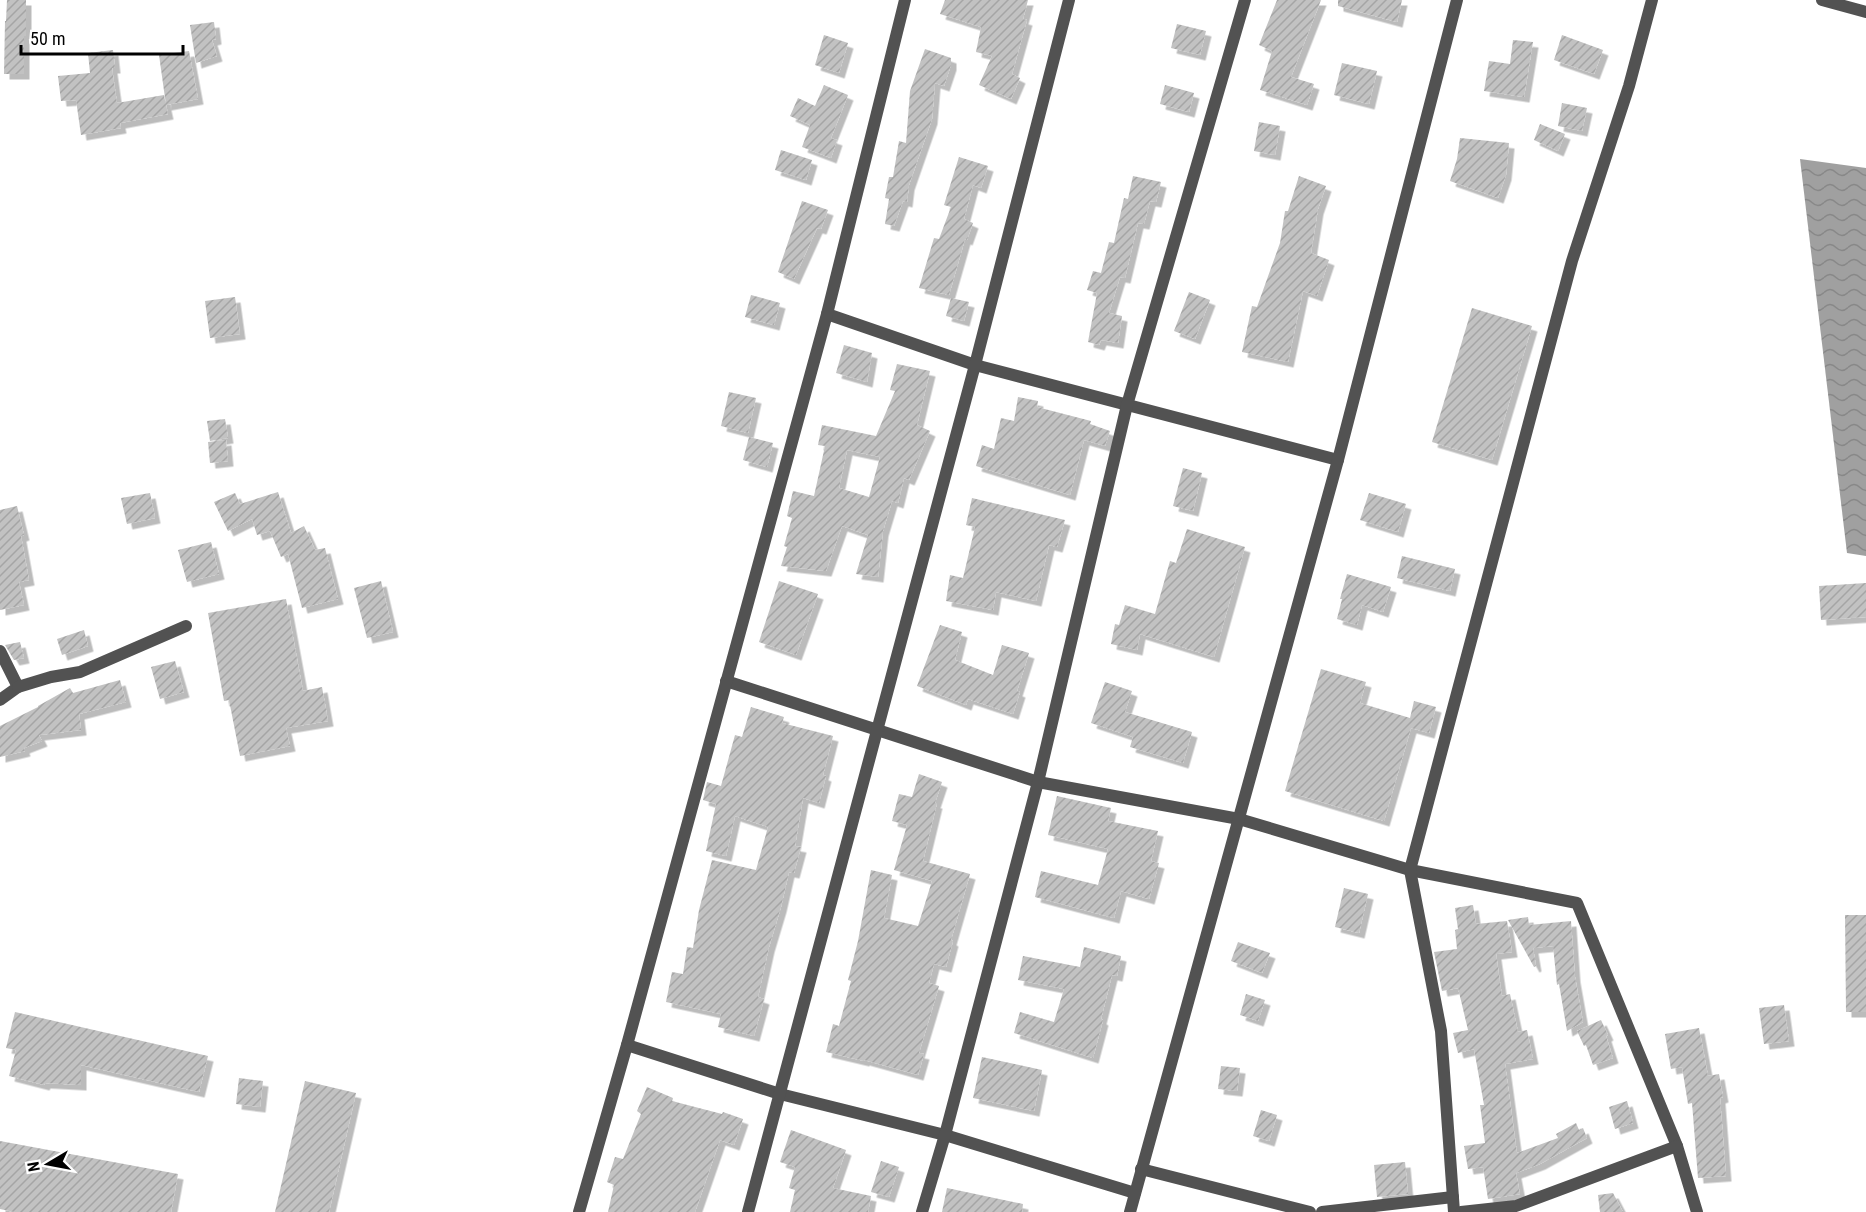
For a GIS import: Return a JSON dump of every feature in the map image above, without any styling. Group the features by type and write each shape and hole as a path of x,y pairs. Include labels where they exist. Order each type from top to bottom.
{"street":[{"path":"579,1212 827,314 905,0"},
{"path":"748,1212 975,365 1069,0"},
{"path":"922,1212 945,1135 1038,782 1126,405 1245,0"},
{"path":"1130,1212 1338,460 1457,0"},
{"path":"1454,1212 1442,1031 1410,870 1572,261 1629,86 1652,0"},
{"path":"1822,0 1866,12"},
{"path":"827,314 975,365 1338,460"},
{"path":"0,700 18,687 51,677 80,672 186,626"},
{"path":"0,651 18,687"},
{"path":"726,681 1038,782 1239,819 1410,870 1577,903 1677,1146 1697,1212"},
{"path":"627,1044 780,1094 945,1135 1135,1193"},
{"path":"1461,1212 1516,1206 1677,1146"},
{"path":"1141,1169 1310,1212"},
{"path":"1322,1212 1453,1197"}],"water":[{"path":"1800,159 1866,168 1866,556 1847,553"}],"building":[{"path":"7,0 26,0 24,74 4,74"},
{"path":"945,0 1028,0 1023,19 1027,20 1012,74 1020,78 1011,99 979,85 992,56 976,52 981,27 940,14"},
{"path":"1277,0 1321,0 1291,77 1314,84 1307,105 1260,90 1272,51 1259,45"},
{"path":"1338,0 1402,0 1397,22 1338,6"},
{"path":"214,22 216,39 212,40 217,56 196,63 190,25"},
{"path":"1177,24 1206,31 1200,55 1171,48"},
{"path":"824,35 848,43 839,73 815,65"},
{"path":"1562,35 1603,50 1594,74 1554,60"},
{"path":"1513,40 1533,42 1524,97 1484,91 1489,61 1510,64"},
{"path":"925,49 951,58 951,65 944,86 935,83 932,119 909,185 907,202 903,201 894,226 885,224 889,199 885,198 889,177 893,177 899,141 906,143 910,91"},
{"path":"113,50 115,68 112,68 117,103 164,95 168,114 120,123 121,128 81,135 76,100 61,101 58,76 90,73 88,53"},
{"path":"189,51 198,99 166,105 159,55"},
{"path":"1342,63 1377,71 1369,104 1334,95"},
{"path":"824,85 848,95 831,138 837,140 831,158 802,147 810,125 790,116 798,98 815,106"},
{"path":"1165,85 1194,93 1189,112 1160,104"},
{"path":"1562,103 1587,108 1582,131 1558,126"},
{"path":"1259,122 1280,126 1275,155 1254,151"},
{"path":"1540,124 1565,134 1558,151 1534,140"},
{"path":"1460,138 1509,143 1506,175 1498,198 1450,181 1457,159"},
{"path":"781,150 812,160 806,180 775,170"},
{"path":"959,157 988,166 981,188 973,185 964,219 973,223 967,240 965,239 949,295 919,288 934,238 939,239 951,207 944,205"},
{"path":"1133,176 1161,182 1156,202 1150,201 1144,224 1138,223 1125,278 1120,277 1109,313 1122,316 1118,343 1101,340 1099,345 1088,342 1097,293 1087,290 1093,271 1101,273 1109,242 1114,243 1124,198 1128,199"},
{"path":"1299,176 1326,186 1318,209 1311,253 1329,260 1317,296 1303,291 1288,362 1242,352 1252,306 1257,307 1280,243 1285,211 1288,211"},
{"path":"802,201 828,210 821,229 817,228 794,279 778,272"},
{"path":"1189,292 1210,300 1195,339 1174,331"},
{"path":"751,295 780,303 774,325 745,317"},
{"path":"235,297 240,334 210,338 205,301"},
{"path":"951,298 969,302 964,321 946,316"},
{"path":"1472,308 1532,326 1492,460 1432,442"},
{"path":"844,345 872,353 867,382 836,373"},
{"path":"897,364 930,371 917,425 930,431 909,480 904,478 898,503 892,501 883,531 878,577 856,574 868,535 842,526 826,571 781,566 792,518 787,516 793,491 814,496 825,446 818,445 822,425 876,436 895,391 890,390","holes":["847,450 880,457 869,497 839,488"]},
{"path":"729,392 756,398 748,433 721,426"},
{"path":"1018,397 1038,401 1037,407 1091,421 1090,424 1110,431 1105,446 1084,440 1070,495 976,466 982,445 994,449 1001,418 1014,421"},
{"path":"225,419 228,438 210,441 207,421"},
{"path":"749,437 773,443 767,467 743,460"},
{"path":"226,440 228,461 210,463 208,442"},
{"path":"1183,468 1202,473 1193,511 1173,506"},
{"path":"278,492 291,533 304,526 315,550 325,548 338,599 302,608 288,554 281,557 270,531 257,535 252,519 228,531 214,502 235,493 240,504"},
{"path":"150,493 155,518 127,524 121,498"},
{"path":"1369,493 1406,504 1398,532 1360,520"},
{"path":"972,498 1065,520 1057,547 1049,545 1036,601 996,592 993,610 946,601 950,575 963,578 975,527 966,525"},
{"path":"17,506 24,535 21,536 29,580 19,582 24,605 0,610 0,510"},
{"path":"1187,529 1245,547 1214,657 1140,634 1137,650 1111,644 1115,624 1119,625 1125,605 1155,614 1170,561 1176,563"},
{"path":"211,542 219,574 187,582 178,550"},
{"path":"1402,556 1455,569 1450,591 1397,578"},
{"path":"1347,574 1391,587 1383,612 1362,605 1357,625 1337,619"},
{"path":"381,581 393,632 367,638 354,588"},
{"path":"779,581 818,594 796,655 759,642"},
{"path":"1866,583 1866,617 1821,620 1819,586"},
{"path":"286,599 303,691 322,687 328,721 286,728 290,746 240,756 229,700 224,701 208,613"},
{"path":"940,625 962,632 955,660 993,675 1002,645 1029,653 1017,691 1020,692 1013,714 968,699 966,705 917,686"},
{"path":"84,630 88,646 62,655 57,639"},
{"path":"20,642 24,658 14,660 5,645"},
{"path":"175,661 184,692 160,699 151,667"},
{"path":"1321,669 1366,682 1360,703 1410,718 1414,701 1436,707 1429,733 1411,728 1384,821 1285,791"},
{"path":"120,680 126,702 79,714 81,730 39,735 42,741 24,748 25,751 0,757 0,726 70,688 73,693"},
{"path":"1105,682 1132,691 1125,712 1192,732 1183,763 1130,747 1133,737 1091,723"},
{"path":"751,707 784,717 782,723 833,736 823,775 826,776 819,803 803,798 795,846 801,847 794,873 789,872 769,947 758,997 764,999 754,1036 718,1027 721,1014 666,1002 672,972 683,974 687,947 693,948 699,910 712,860 756,870 768,827 735,816 726,856 706,851 716,804 703,800 707,782 721,786 735,735 742,737"},
{"path":"919,774 942,782 935,803 937,803 923,861 970,874 951,940 953,941 946,967 934,964 929,983 939,986 919,1053 924,1054 918,1075 826,1052 833,1024 839,1026 851,981 848,980 858,941 871,870 892,875 884,918 918,926 932,881 894,870 907,825 892,821 899,794 912,797"},
{"path":"1057,796 1111,808 1108,821 1158,831 1151,861 1159,863 1149,899 1121,891 1114,918 1035,897 1041,871 1098,885 1108,849 1048,835"},
{"path":"1344,888 1368,894 1359,933 1335,927"},
{"path":"1473,905 1476,924 1507,921 1512,952 1496,954 1502,996 1510,994 1518,1032 1527,1030 1533,1059 1505,1064 1517,1153 1558,1138 1556,1134 1576,1123 1579,1130 1583,1128 1587,1138 1540,1164 1516,1173 1520,1194 1488,1199 1483,1167 1468,1169 1464,1146 1485,1143 1480,1105 1484,1105 1474,1049 1458,1053 1453,1033 1468,1030 1458,988 1442,991 1434,952 1457,949 1455,930 1458,929 1455,908"},
{"path":"1845,915 1866,915 1866,1012 1846,1012"},
{"path":"1528,917 1529,925 1571,921 1575,977 1583,1022 1567,1031 1559,984 1557,985 1553,946 1533,948 1536,966 1534,967 1508,920"},
{"path":"1238,942 1270,953 1262,973 1231,961"},
{"path":"1084,947 1121,956 1117,976 1112,975 1093,1058 1014,1033 1020,1012 1054,1022 1064,989 1018,980 1023,956 1080,967"},
{"path":"1246,994 1265,1000 1258,1021 1240,1015"},
{"path":"1784,1005 1789,1041 1764,1044 1759,1008"},
{"path":"15,1012 208,1056 199,1092 81,1065 81,1085 45,1083 44,1085 9,1076 16,1050 6,1048"},
{"path":"1601,1020 1608,1035 1606,1036 1613,1058 1593,1065 1586,1045 1584,1046 1577,1031"},
{"path":"1699,1028 1708,1076 1719,1074 1723,1097 1720,1098 1726,1176 1698,1178 1692,1103 1688,1104 1682,1067 1671,1069 1665,1034"},
{"path":"982,1057 1042,1070 1034,1111 973,1098"},
{"path":"1221,1066 1240,1068 1237,1091 1218,1089"},
{"path":"239,1078 263,1081 260,1107 236,1104"},
{"path":"305,1081 356,1093 329,1212 275,1212"},
{"path":"647,1087 673,1098 672,1101 722,1114 723,1112 743,1119 734,1145 720,1140 695,1212 608,1212 614,1185 607,1182 615,1157 623,1159 641,1114 637,1111"},
{"path":"1627,1101 1633,1123 1615,1129 1609,1107"},
{"path":"1261,1110 1277,1115 1269,1141 1253,1136"},
{"path":"791,1130 846,1150 833,1188 871,1196 868,1212 790,1212 795,1190 789,1188 795,1167 780,1162"},
{"path":"0,1141 178,1174 171,1212 14,1212 0,1209"},
{"path":"881,1161 899,1167 889,1197 871,1192"},
{"path":"1405,1162 1408,1194 1377,1197 1374,1165"},
{"path":"947,1188 1023,1204 1022,1212 942,1212"},
{"path":"1613,1193 1623,1212 1600,1212 1598,1195"}]}
